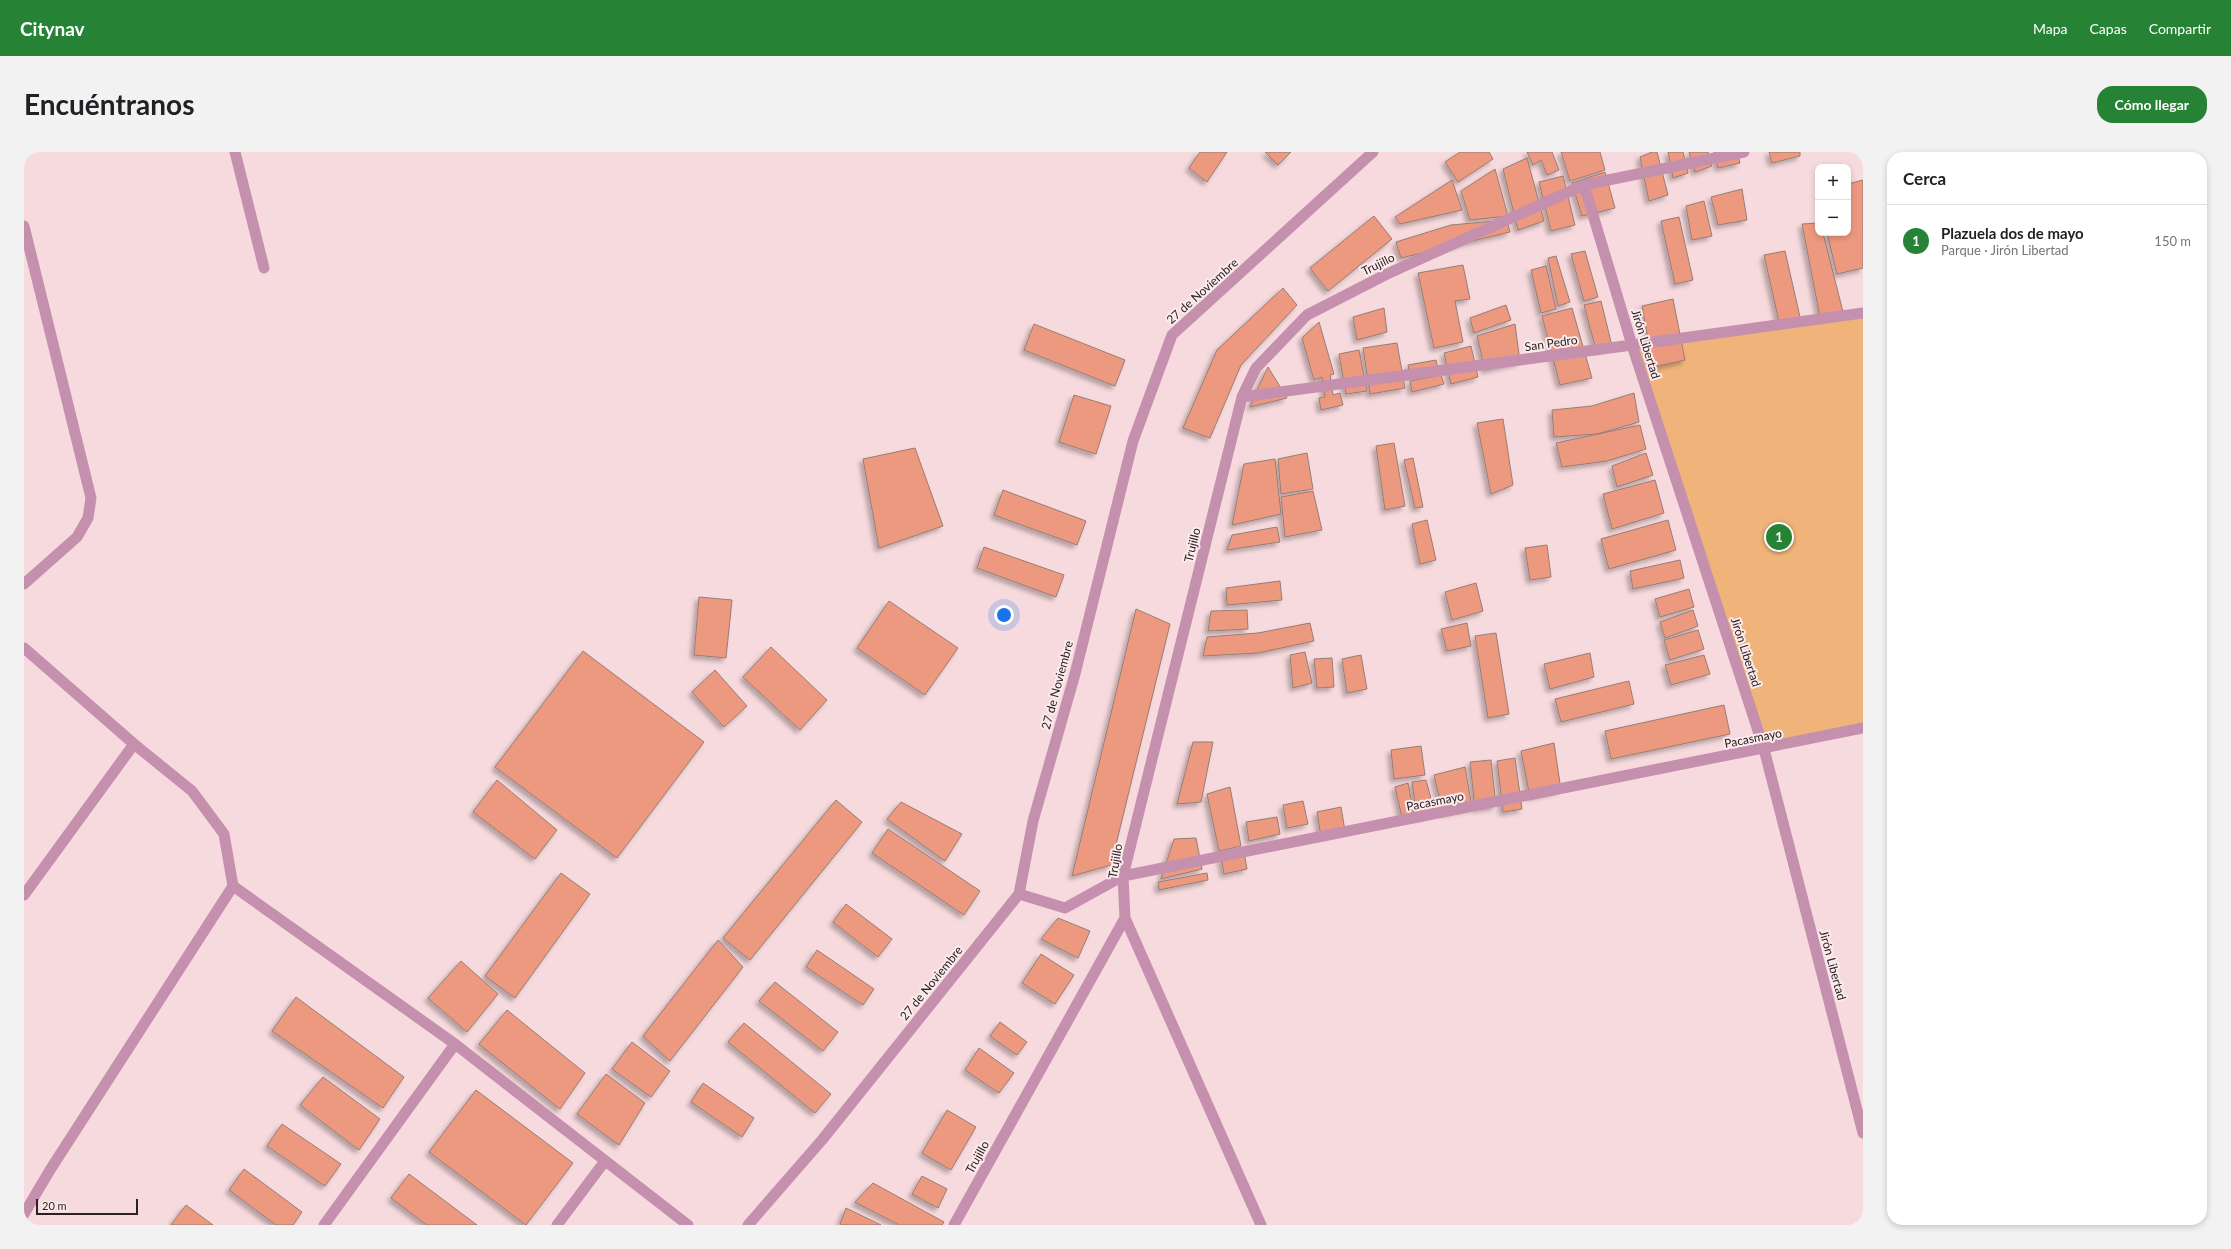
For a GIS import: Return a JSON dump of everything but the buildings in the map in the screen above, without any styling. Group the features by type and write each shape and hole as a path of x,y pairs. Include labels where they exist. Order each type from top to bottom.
{"street":[{"path":"235,152 264,268"},
{"name":"27 de Noviembre","path":"748,1225 822,1140 1019,894 1033,821 1075,674 1133,440 1172,335 1373,152"},
{"name":"Trujillo","path":"954,1225 1125,918 1123,876 1242,397 1256,368 1307,315 1387,274 1584,185 1744,152"},
{"name":"Jirón Libertad","path":"1584,185 1632,345 1764,749 1863,1133"},
{"path":"24,226 91,498 88,518 77,537 24,584"},
{"name":"San Pedro","path":"1242,397 1863,313"},
{"path":"24,648 134,744 192,791 224,834 233,886 54,1164 24,1214"},
{"name":"Pacasmayo","path":"1019,894 1065,908 1123,876 1863,728"},
{"path":"24,894 134,744"},
{"path":"233,886 456,1044 688,1225"},
{"path":"1125,918 1261,1225"},
{"path":"324,1225 456,1044"},
{"path":"557,1225 605,1161"}],"shaded area":[{"path":"1863,313 1863,728 1764,749 1632,345"}],"place":[{"name":"Plazuela dos de mayo","path":"1779,537"}]}
